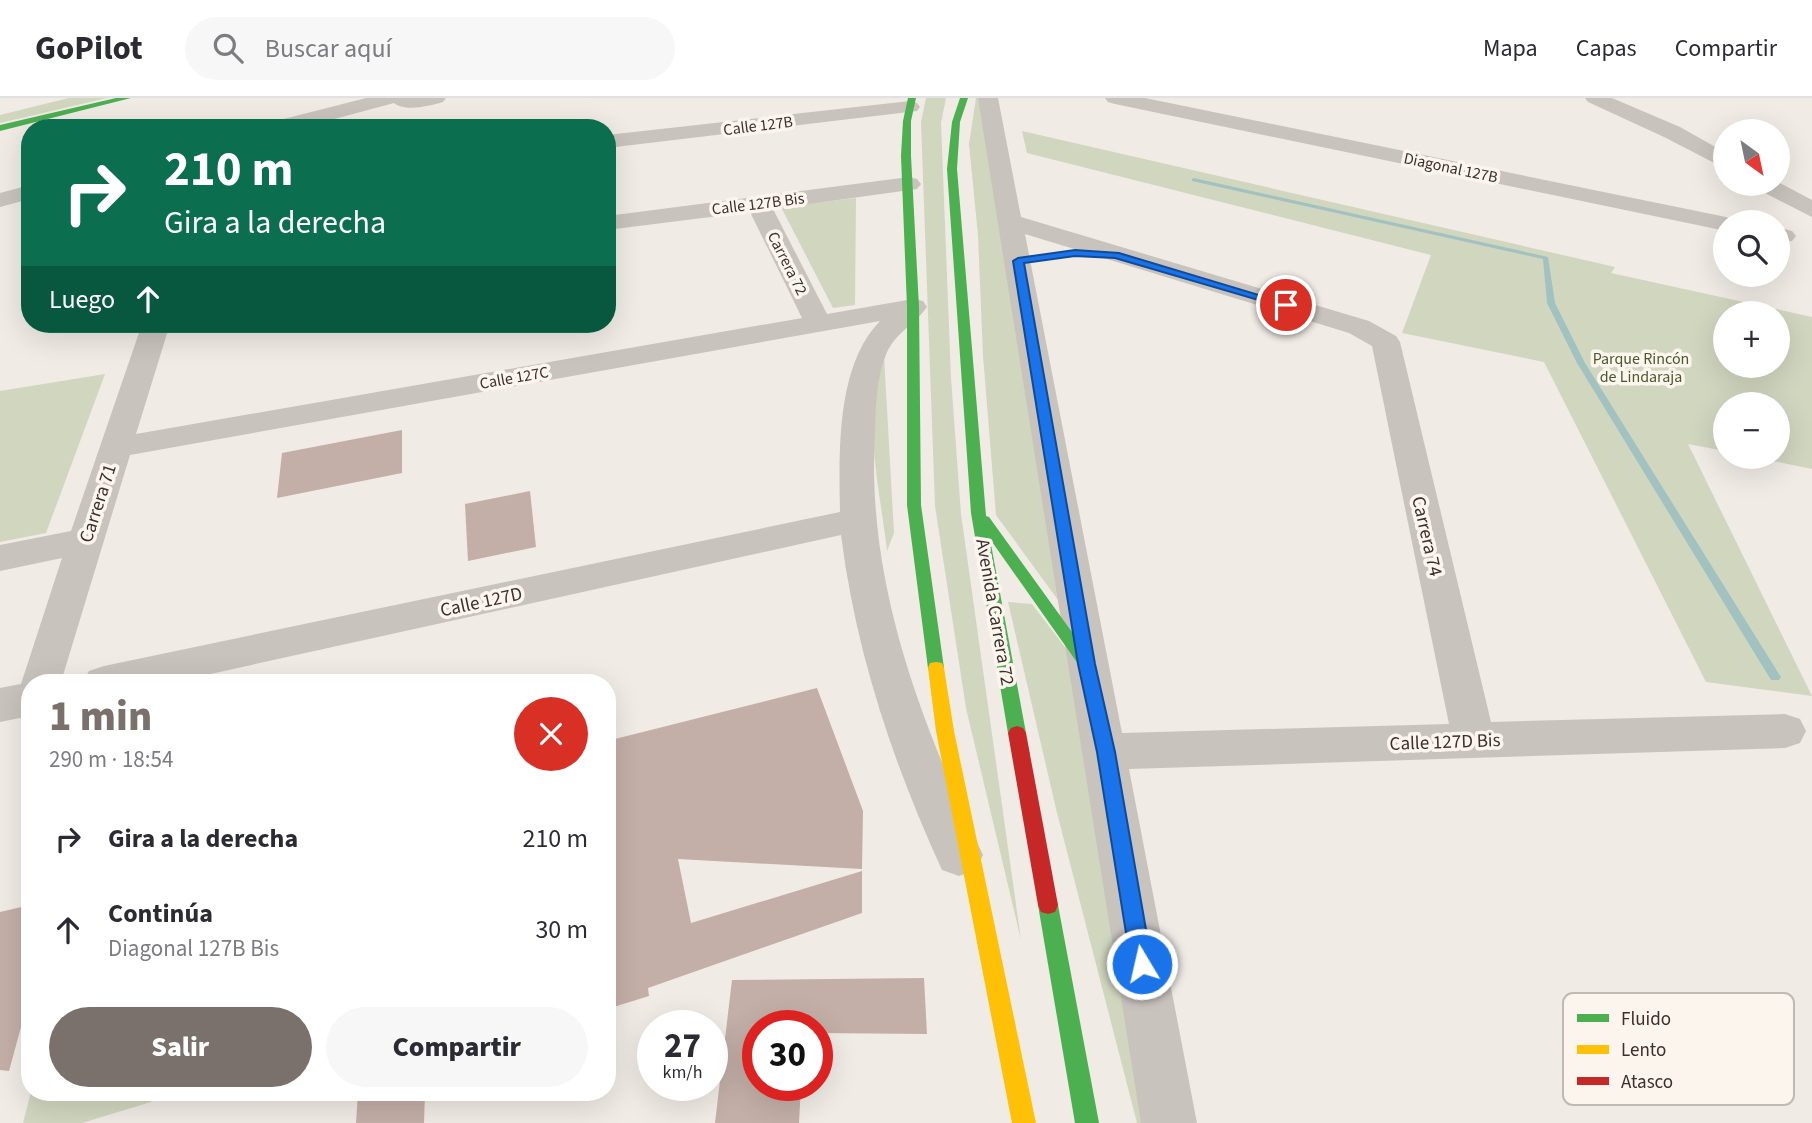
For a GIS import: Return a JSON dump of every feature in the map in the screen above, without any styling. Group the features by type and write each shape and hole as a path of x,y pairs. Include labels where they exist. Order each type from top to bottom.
{"main road":[{"path":"38,119 127,98"},
{"name":"Avenida Carrera 72","path":"964,98 956,122 951,169 978,513 1087,1123"},
{"path":"911,103 906,156 913,307 911,428 915,506 945,731 1024,1123"},
{"path":"0,128 21,123"},
{"path":"978,513 1087,664"}],"street":[{"path":"322,119 436,98"},
{"path":"988,98 1087,664 1106,752 1169,1123"},
{"name":"Diagonal 127B","path":"1115,98 1169,104 1713,221"},
{"path":"1595,98 1672,132 1713,155"},
{"name":"Calle 127B","path":"616,141 911,103"},
{"name":"Calle 127B Bis","path":"616,222 909,184"},
{"path":"0,200 21,194"},
{"path":"1787,196 1812,210"},
{"name":"Carrera 72","path":"758,203 818,323"},
{"path":"1011,222 1115,255"},
{"path":"1018,261 1075,253 1115,255"},
{"name":"Carrera 74","path":"1115,255 1359,327 1386,342 1474,740"},
{"path":"913,307 880,339 865,378 857,435 858,520 872,608 886,661 929,785 976,891"},
{"name":"Calle 127C","path":"116,448 913,307"},
{"name":"Carrera 71","path":"43,674 153,333"},
{"name":"Calle 127D","path":"141,674 858,520"},
{"path":"0,558 85,541"},
{"path":"0,705 21,701"},
{"name":"Calle 127D Bis","path":"1106,752 1784,731"}],"green space":[{"path":"69,98 107,98 0,123 0,115"},
{"path":"926,98 946,98 941,123 951,378 961,514 1021,940 966,708 935,506 921,122"},
{"path":"976,98 981,98 1061,604 996,515 983,356 978,235 969,144"},
{"name":"Parque Rincón de Lindaraja","path":"1022,131 1615,267 1611,273 1739,301 1713,301 1713,378 1790,378 1790,312 1812,317 1812,469 1790,464 1790,392 1713,392 1713,449 1688,444 1812,696 1706,682 1544,362 1402,333 1431,255 1027,153"},
{"path":"856,198 855,305 833,308 781,207"},
{"path":"884,356 894,533 887,551 873,428 877,379"},
{"path":"105,374 46,533 0,542 0,391"},
{"path":"1008,602 1032,604 1077,663 1145,1123 1137,1123 1057,813"},
{"path":"29,1101 151,1101 82,1123 23,1123"}],"building":[{"path":"402,430 402,473 277,498 282,453"},
{"path":"530,491 536,547 468,561 465,504"},
{"path":"817,688 863,811 862,869 678,859 691,923 862,871 862,913 648,988 649,996 616,1006 616,739"},
{"path":"21,907 21,1027 9,1071 0,1070 0,912"},
{"path":"924,978 927,1034 833,1033 833,1010 742,1010 742,1101 800,1101 799,1123 715,1123 718,1101 728,1101 728,1014 732,980"},
{"path":"357,1101 425,1101 424,1123 356,1123"}],"waterway":[{"path":"1194,180 1546,258 1551,303 1581,363 1775,677"}],"traffic: fast":[{"path":"38,119 127,98"},
{"path":"912,98 907,121 906,156 913,307 914,505 936,668"},
{"path":"964,98 956,122 952,169 978,513 1017,733"},
{"path":"0,128 21,123"},
{"path":"984,520 1087,664"},
{"path":"1048,905 1087,1123"}],"traffic: slow":[{"path":"936,668 945,731 1024,1123"}],"traffic: jam":[{"path":"1017,733 1048,905"}],"route":[{"path":"1142,964 1018,261 1075,253 1115,255 1286,305"}]}
